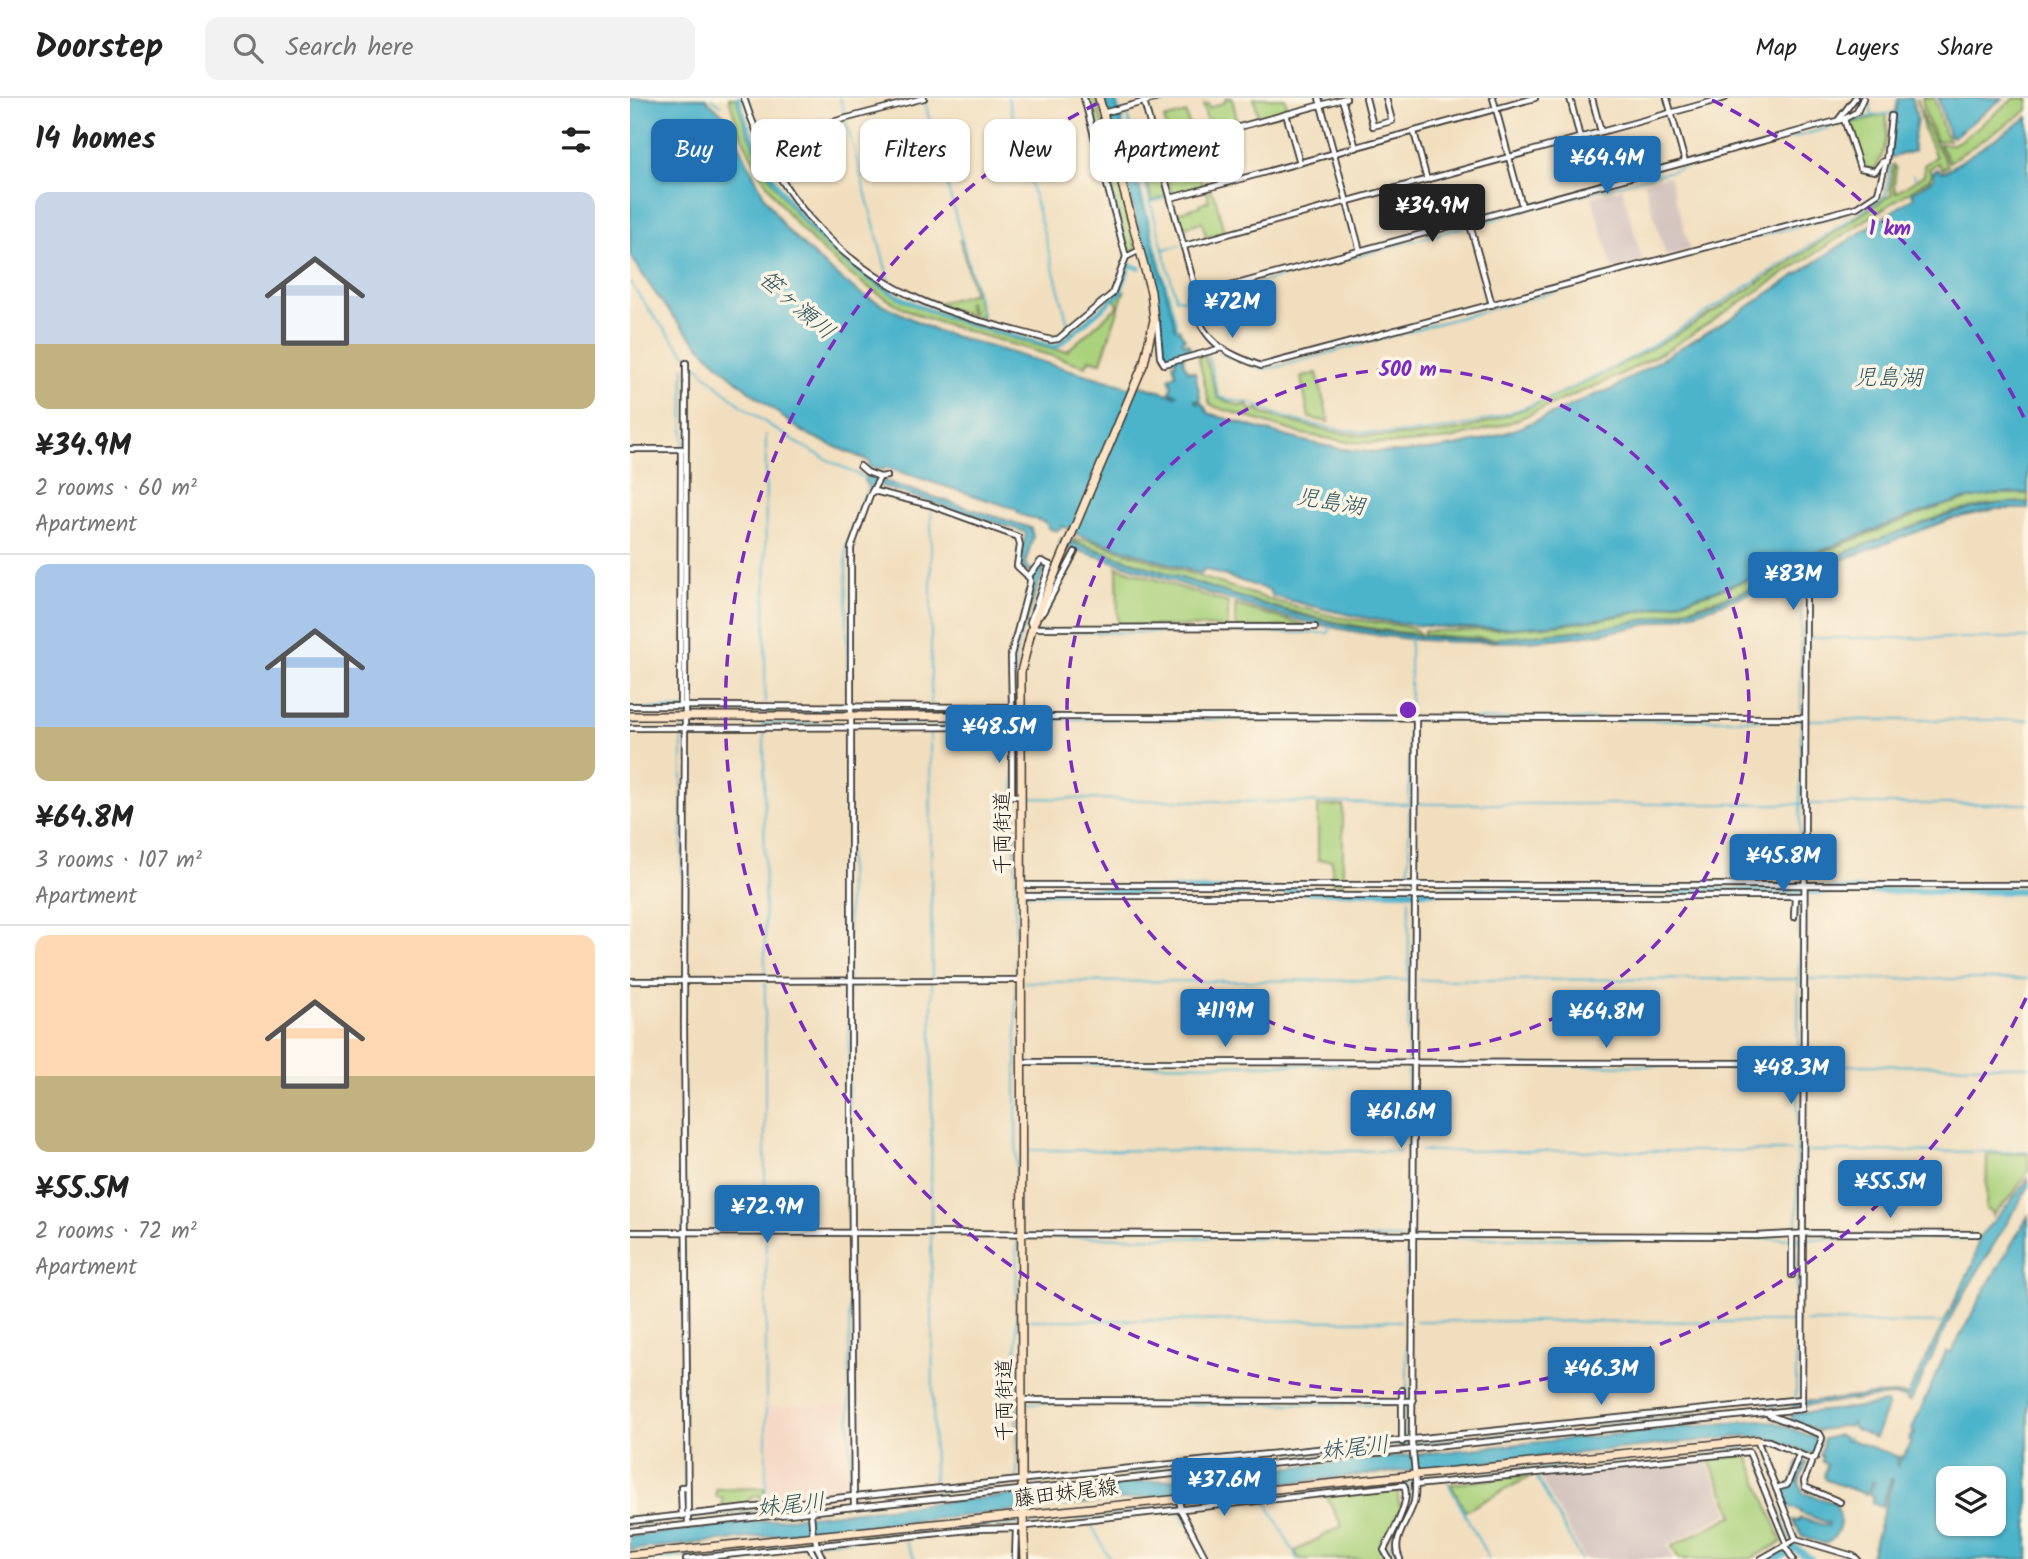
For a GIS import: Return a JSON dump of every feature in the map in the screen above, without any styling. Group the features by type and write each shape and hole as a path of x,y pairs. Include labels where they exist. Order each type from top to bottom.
{"street":[{"path":"744,98 751,119"},
{"path":"845,119 923,98"},
{"path":"782,182 801,211 829,240 892,286 940,308 1054,340 1112,294 1126,257 1084,98"},
{"name":"千両街道","path":"1025,1559 1021,1487 1018,1233 1021,1062 1017,980 1021,896 1013,712 1032,628 1136,381 1150,344 1154,320 1151,292 1105,112 1099,98"},
{"path":"1105,112 1158,98"},
{"path":"1319,98 1360,251"},
{"path":"1366,98 1373,126 1392,121 1386,98"},
{"path":"1493,98 1522,206"},
{"path":"1171,198 1535,98"},
{"path":"1570,98 1580,138"},
{"path":"1592,98 1601,132"},
{"path":"1667,98 1685,162"},
{"path":"1184,246 1725,98"},
{"path":"1856,98 1843,121 1860,168 1875,171 1886,161"},
{"path":"1863,98 1857,113 1843,121 1685,162 1657,174 1522,206 1469,224 1197,295 1192,301 1203,332 1228,354 1261,366 1492,305 1857,207 1878,193 1886,161 1891,116"},
{"path":"1244,125 1344,99 1356,148"},
{"path":"1144,100 1149,119"},
{"path":"1286,114 1299,162"},
{"path":"1414,132 1427,180"},
{"path":"1167,182 1197,295"},
{"path":"1469,224 1492,305"},
{"path":"1126,257 1140,250"},
{"path":"1154,320 1157,323 1161,360 1164,364 1222,348"},
{"path":"686,363 682,580 686,1518"},
{"path":"630,449 683,449"},
{"path":"860,466 877,484 1014,534 1020,541 1017,566 1030,574"},
{"path":"853,1499 849,980 851,548 877,484 887,476"},
{"path":"1037,617 1043,612 1075,552"},
{"path":"1017,796 1011,655 1029,592 1030,574 1043,561 1050,565 1030,622 1032,628 1315,627"},
{"path":"1794,917 1802,886 1805,804 1803,719 1806,586"},
{"path":"630,706 683,718 764,727 850,719 1013,712 1414,719 1803,719"},
{"path":"630,716 850,719 1012,727"},
{"path":"630,728 683,718"},
{"path":"1402,1441 1414,1236 1414,719"},
{"path":"1020,885 2028,885"},
{"path":"1021,896 1800,896"},
{"path":"1792,1275 1804,1150 1800,1063 1804,979 1800,896"},
{"path":"630,981 1017,980"},
{"path":"1021,1062 1800,1063"},
{"path":"630,1232 1414,1236 1978,1234"},
{"path":"1026,1479 1126,1474 1799,1410 1797,1236"},
{"path":"1389,1559 1384,1550 1405,1511 1413,1505 1415,1479 1406,1402 1402,1390"},
{"path":"1022,1400 1406,1402"},
{"path":"630,1521 810,1507 853,1499 1021,1487 1402,1441 1412,1446 1800,1401"},
{"path":"1766,1414 1822,1436 1804,1486 1840,1502"},
{"path":"1796,1539 1757,1440 1769,1441 1799,1455 1814,1458"},
{"name":"藤田妹尾線","path":"630,1555 814,1542 1023,1515 1179,1505 1415,1479 1576,1465 1757,1440"},
{"path":"1415,1479 1448,1482 1534,1473 1576,1465 1749,1452 1788,1551"},
{"path":"1776,1488 1787,1485 1799,1455"},
{"path":"1027,1526 1179,1505 1266,1500 1404,1485 1407,1496 1396,1545 1400,1559"},
{"path":"630,1531 686,1518 766,1506 810,1507 853,1499 1021,1487"},
{"path":"1179,1505 1206,1559"},
{"path":"810,1507 816,1559"},
{"path":"686,1559 814,1542 1018,1528 1015,1559"},
{"path":"1782,1559 1796,1539"},
{"path":"1796,1539 1857,1559"},
{"path":"814,1542 823,1559"},
{"path":"1761,1559 1788,1551"}],"shaded area":[{"path":"1669,176 1690,249 1666,256 1644,182"},
{"path":"1622,188 1643,263 1613,270 1592,197"},
{"path":"845,1405 846,1494 768,1505 768,1406"},
{"path":"1705,1459 1729,1513 1667,1545 1673,1559 1585,1559 1539,1475"}],"green space":[{"path":"729,98 736,98 751,138 751,155 741,133"},
{"path":"1088,98 1096,98 1102,119 1096,119 1096,114 1092,114"},
{"path":"1226,98 1232,98 1237,119 1206,119 1203,105 1208,104 1209,108 1225,102"},
{"path":"1254,98 1285,98 1288,111 1259,119"},
{"path":"1917,98 1924,121 1948,166 1942,169 1938,163 1929,169 1932,174 1930,178 1669,349 1620,375 1509,423 1451,439 1395,444 1348,442 1302,434 1212,406 1209,402 1198,356 1204,354 1218,398 1240,406 1247,404 1248,408 1254,411 1258,408 1263,414 1335,432 1388,436 1441,433 1482,424 1534,405 1593,379 1681,331 1892,194 1890,189 1893,165 1896,168 1896,193 1924,175 1924,165 1936,157 1924,130"},
{"path":"1922,98 1934,98 1949,140 1937,141 1926,117"},
{"path":"2015,98 2028,98 2028,110 1949,162 1939,144 1960,141"},
{"path":"1186,113 1188,119 1164,119"},
{"path":"1886,114 1887,136 1882,156 1875,169 1862,167 1848,124"},
{"path":"766,182 774,182 803,223 828,248 886,291 952,320 1055,350 1067,351 1118,306 1114,300 1124,292 1101,362 1089,359 1086,366 914,313 882,296 823,252 775,197"},
{"path":"1110,182 1118,182 1136,249 1129,253"},
{"path":"1147,182 1164,182 1168,196 1152,201"},
{"path":"1169,182 1202,182 1203,187 1172,195"},
{"path":"1210,189 1216,200 1224,232 1206,237 1202,222 1181,228 1177,213 1209,201 1206,190"},
{"path":"960,240 982,318 973,316 969,301 970,315 935,304 974,293"},
{"path":"1317,373 1329,422 1309,418 1301,377"},
{"path":"2002,494 2028,494 2028,502 1991,504 1952,512 1735,594 1657,617 1609,627 1496,639 1423,635 1424,631 1512,629 1570,624 1657,608 1729,587 1942,506"},
{"path":"1073,539 1088,540 1271,600 1336,617 1407,627 1420,634 1332,621 1244,598"},
{"path":"1117,567 1228,603 1228,627 1118,625"},
{"path":"1235,605 1308,626 1236,628"},
{"path":"1318,806 1343,806 1343,883 1332,883 1332,860 1318,860"},
{"path":"1987,1153 2028,1154 2028,1172 2012,1195 1992,1216 1992,1211 1986,1210"},
{"path":"1748,1456 1782,1542 1750,1559 1679,1559 1672,1546 1734,1515 1709,1460"},
{"path":"1533,1475 1465,1511 1451,1485 1451,1484"},
{"path":"1397,1486 1399,1504 1403,1504 1383,1549 1387,1559 1300,1559 1295,1551 1342,1526 1326,1494"},
{"path":"764,1488 765,1499 761,1499 759,1495 750,1498 748,1507 723,1510 722,1497 716,1496 716,1489"}],"water":[{"name":"児島湖","path":"630,98 705,98 727,119 651,119 651,182 737,182 737,140 751,169 751,182 757,182 785,228 825,266 861,294 936,331 1136,389 1138,385 1176,396 1177,394 1170,392 1172,385 1169,378 1176,375 1173,363 1176,363 1175,359 1164,355 1160,311 1126,182 1137,182 1176,329 1179,329 1185,339 1182,340 1184,344 1188,343 1191,349 1186,348 1183,361 1188,371 1195,372 1201,401 1195,402 1203,404 1208,413 1326,446 1370,452 1439,449 1484,440 1517,429 1614,389 1731,318 1914,197 1912,193 1934,178 1933,172 1938,169 1941,172 1946,171 2028,117 2028,493 1998,494 1957,501 1713,591 1629,613 1541,626 1497,628 1453,628 1354,616 1273,596 1269,590 1204,569 1201,574 1077,534 1063,526 1056,531 1048,528 1047,523 1019,514 1016,509 885,467 883,470 869,467 869,461 800,430 729,374 675,318 630,254"},
{"name":"児島湖","path":"1104,98 1115,98 1121,119 1110,119"},
{"path":"1898,98 1912,98 1917,119 1914,151 1889,158 1896,116 1892,114 1896,112"},
{"path":"1938,98 2003,98 1953,137 1949,135"},
{"path":"867,474 874,477 876,483 884,481 1031,528 1033,537 1025,564 1033,572 1042,562 1045,566 1023,630 1020,630 1032,589 1032,574 1020,567 1019,560 1025,532 875,484 869,488 864,481"},
{"path":"2028,503 2028,509 1996,509 1951,519 1825,566 1803,585 1798,586 1796,581 1760,590 1700,611 1626,629 1519,641 1398,638 1317,624 1249,606 1059,545 1061,539 1248,600 1329,622 1413,635 1496,640 1620,625 1709,604 1928,522 1973,508"},
{"path":"2028,1179 2028,1188 1955,1309 1911,1401 1891,1396 1793,1407 1793,1401 1908,1395 1973,1264 1979,1237"},
{"path":"2028,1216 2028,1559 1870,1559 1893,1479 1882,1507 1872,1503 1874,1497 1870,1495 1874,1482 1871,1482 1868,1493 1865,1494 1826,1480 1824,1476 1827,1465 1820,1455 1824,1439 1839,1435 1845,1438 1845,1441 1849,1439 1898,1457 1898,1466 1911,1441 1911,1435 1915,1433 1911,1431 1946,1352 1951,1353"},
{"path":"1884,1403 1888,1405 1875,1438 1853,1428 1852,1422 1849,1427 1819,1431 1791,1420 1792,1414"},
{"name":"妹尾川","path":"1758,1420 1774,1422 1820,1440 1815,1452 1810,1453 1769,1438 1746,1436 630,1550 630,1536"},
{"path":"1803,1460 1806,1463 1799,1482 1803,1493 1835,1503 1839,1514 1838,1531 1826,1544 1803,1537 1793,1520 1799,1521 1800,1518 1828,1526 1829,1523 1788,1506 1782,1490 1791,1488 1798,1462"}],"waterway":[{"path":"712,98 721,105"},
{"path":"738,98 765,164 805,222 830,248 857,270 887,290 919,306 1053,347 1058,346 1120,293 1130,265 1139,268"},
{"path":"840,98 889,280"},
{"path":"1008,98 1068,324"},
{"path":"1116,98 1178,330"},
{"path":"1123,98 1124,102"},
{"path":"1321,98 1324,102"},
{"path":"1868,98 1872,114"},
{"path":"924,99 983,318"},
{"path":"1087,99 1092,119"},
{"path":"1126,110 1176,298 1190,301"},
{"path":"1473,225 1872,116 1893,113"},
{"path":"1092,116 1095,115 1096,119"},
{"path":"1208,355 1219,397 1250,403 1279,416 1314,425 1359,432 1405,433 1451,428 1498,417 1590,379 1634,356 1718,305 1886,195 1890,165"},
{"path":"1109,182 1127,251"},
{"path":"1152,202 1168,197"},
{"path":"1219,353 1263,369 1277,367 1849,212"},
{"path":"1196,300 1467,226"},
{"path":"1164,249 1181,245"},
{"path":"630,282 678,346 732,398 794,441 865,478"},
{"path":"683,530 684,367"},
{"path":"765,702 766,435"},
{"path":"848,704 846,547 868,486"},
{"path":"931,510 931,704"},
{"path":"1801,583 1801,717"},
{"path":"1035,632 1329,633 1330,627"},
{"path":"1014,711 1015,656 1022,629"},
{"path":"1410,637 1410,715"},
{"path":"1806,638 2028,638"},
{"path":"630,710 1014,711"},
{"path":"1027,719 2028,720"},
{"path":"1409,720 1409,880"},
{"path":"1014,721 1016,978"},
{"path":"630,723 681,723"},
{"path":"682,723 682,873"},
{"path":"687,723 846,724"},
{"path":"1798,1060 1801,723"},
{"path":"764,724 765,978"},
{"path":"848,724 849,1230"},
{"path":"852,724 1009,724"},
{"path":"930,730 932,978"},
{"path":"1025,798 1409,804 2028,804"},
{"path":"1025,891 2028,891"},
{"path":"1408,1061 1409,899"},
{"path":"1418,980 1798,979"},
{"path":"1804,979 2028,979"},
{"path":"1025,982 1412,980"},
{"path":"931,1231 932,983"},
{"path":"1016,983 1017,1478"},
{"path":"765,984 765,1229"},
{"path":"1026,1064 1402,1065"},
{"path":"1406,1065 1800,1066"},
{"path":"1808,1065 2028,1066"},
{"path":"1796,1400 1798,1066"},
{"path":"1407,1230 1408,1067"},
{"path":"1028,1150 1401,1151"},
{"path":"1420,1151 1790,1151"},
{"path":"1796,1151 2028,1152"},
{"path":"683,1225 685,1519"},
{"path":"766,1235 766,1503"},
{"path":"931,1235 934,1486"},
{"path":"849,1236 850,1501"},
{"path":"1026,1237 1410,1238"},
{"path":"1407,1237 1407,1400"},
{"path":"1416,1238 1981,1239"},
{"path":"1029,1320 1400,1321"},
{"path":"1416,1321 1798,1322"},
{"path":"1805,1322 1944,1323"},
{"path":"1027,1403 1406,1404"},
{"path":"1026,1483 1795,1404"},
{"path":"1405,1438 1406,1405"},
{"path":"1846,1443 1848,1436"},
{"path":"1028,1524 1749,1447 1758,1455 1790,1540"},
{"path":"1535,1474 1581,1559"},
{"path":"854,1501 1019,1483"},
{"path":"1405,1511 1409,1496 1407,1483"},
{"path":"1448,1483 1489,1559"},
{"path":"690,1518 848,1501"},
{"path":"1266,1501 1297,1559"},
{"path":"1179,1513 1186,1524"},
{"path":"1394,1559 1389,1550 1403,1516"},
{"path":"630,1525 685,1519"},
{"path":"1090,1522 1110,1559"},
{"path":"657,1559 1022,1524"},
{"path":"1018,1559 1019,1529"},
{"path":"905,1541 915,1559"},
{"path":"812,1547 819,1559"},
{"path":"1775,1559 1795,1548 1810,1559"}],"water label":[{"name":"笹ヶ瀬川","path":"796,306"}]}
